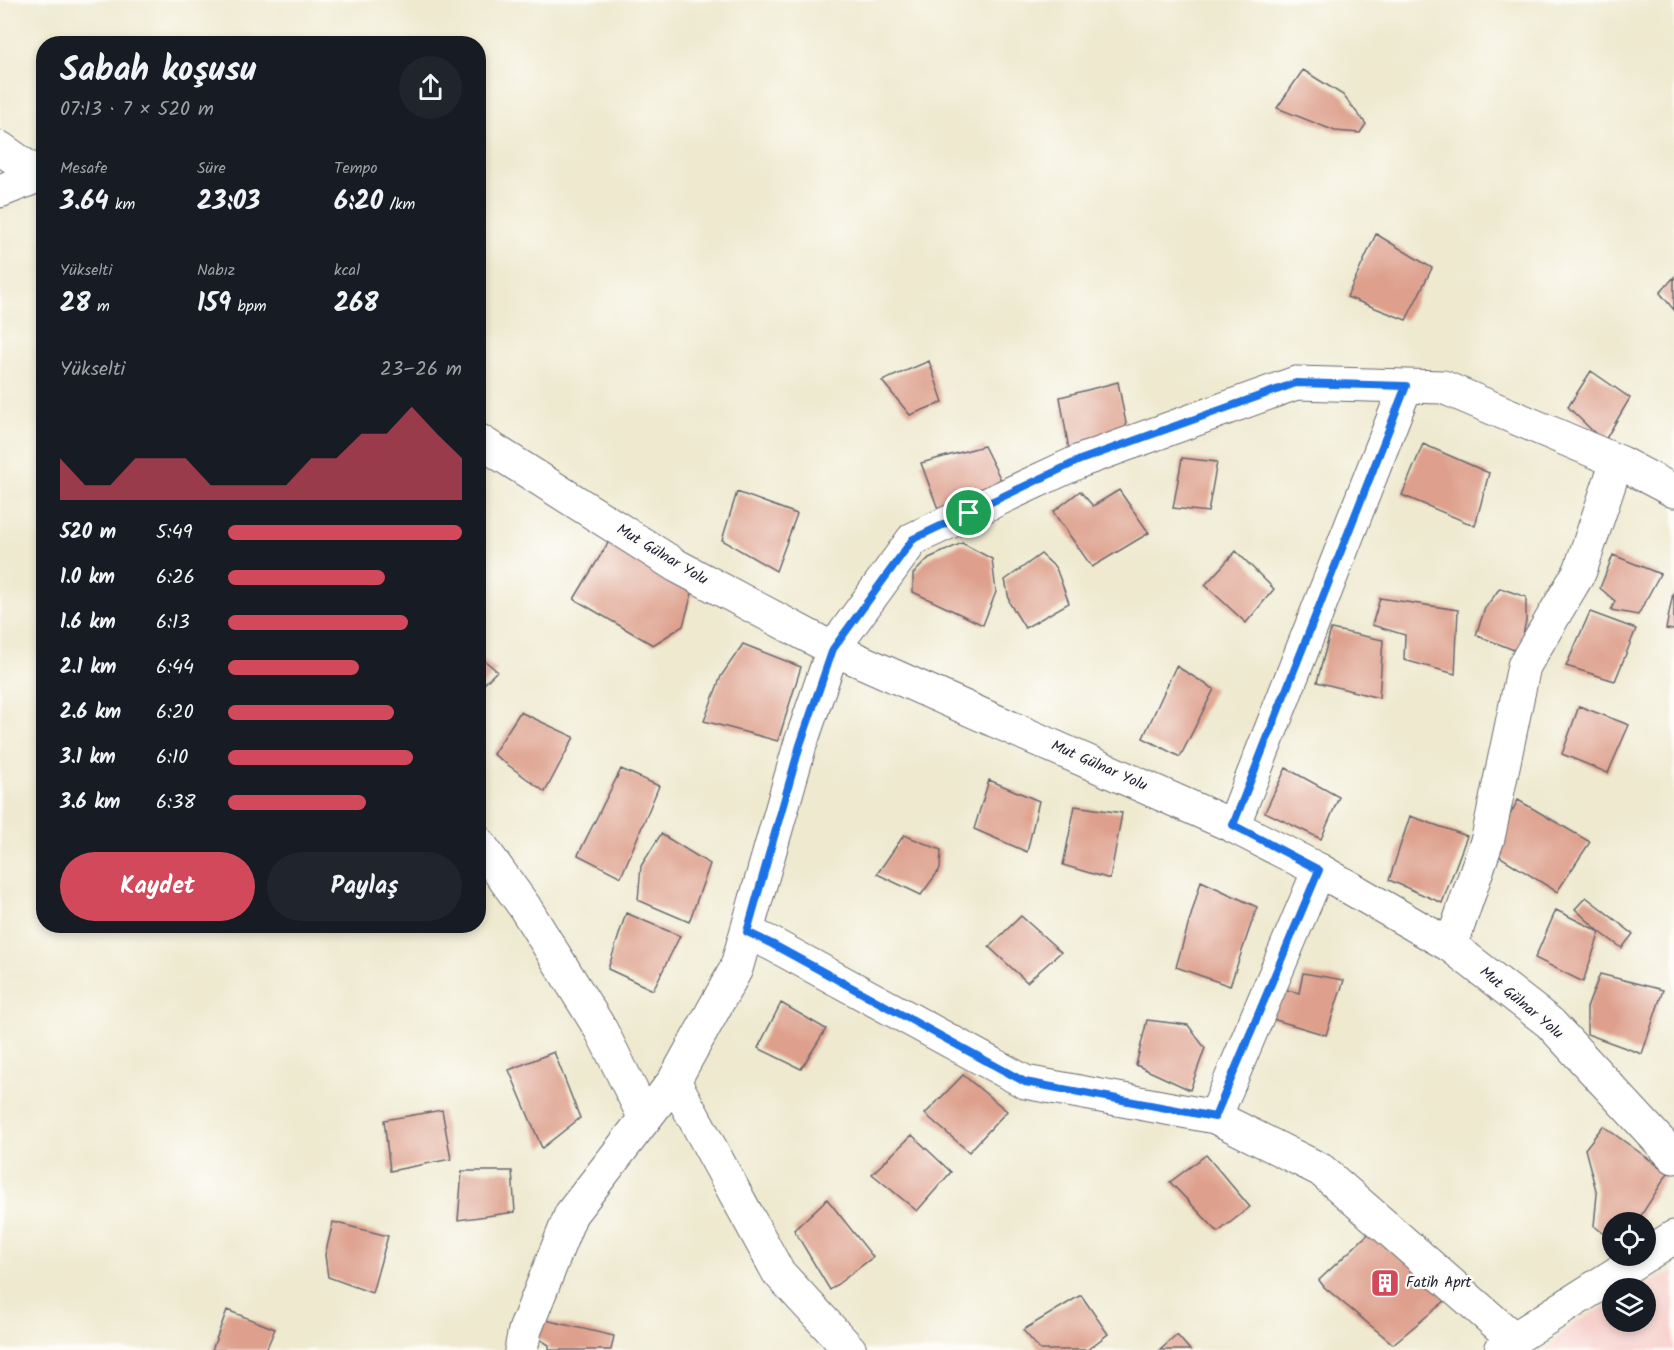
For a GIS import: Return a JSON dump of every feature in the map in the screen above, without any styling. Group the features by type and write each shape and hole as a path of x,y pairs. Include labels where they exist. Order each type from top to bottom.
{"street":[{"path":"0,148 36,173"},
{"path":"0,191 36,179"},
{"path":"521,1350 525,1330 570,1214 674,1081 736,969 800,745 833,649 913,539 1080,460 1296,383 1443,387 1617,461 1674,491"},
{"path":"1233,825 1406,386"},
{"name":"Mut Gülnar Yolu","path":"486,445 677,566 833,649 1233,825 1319,870 1451,946 1550,1023 1674,1157"},
{"path":"1451,946 1488,838 1524,666 1581,571 1617,461"},
{"path":"486,853 524,906 601,1030 645,1118"},
{"path":"1215,1117 1319,870"},
{"path":"747,932 1025,1082 1215,1117 1321,1170 1508,1344 1628,1266"},
{"path":"674,1081 778,1272 850,1350"},
{"path":"1656,1248 1674,1237"}],"shaded area":[{"path":"1674,1271 1674,1350 1544,1350 1576,1322 1602,1308 1602,1332 1656,1332 1656,1280"}],"building":[{"path":"1303,70 1343,95 1366,124 1360,133 1335,131 1277,108"},
{"path":"1376,234 1432,268 1406,320 1347,297"},
{"path":"1674,277 1674,310 1660,293"},
{"path":"929,361 943,402 910,415 882,381"},
{"path":"1591,371 1630,398 1604,442 1568,407"},
{"path":"1118,382 1128,434 1070,456 1060,397"},
{"path":"1423,444 1489,473 1475,526 1402,495"},
{"path":"984,446 1004,486 941,517 921,463"},
{"path":"1182,458 1217,462 1208,512 1173,508"},
{"path":"1119,490 1149,533 1092,567 1053,512 1080,491 1093,506"},
{"path":"737,492 797,514 776,571 722,540"},
{"path":"611,538 693,590 683,626 653,645 574,599"},
{"path":"962,543 992,559 996,592 983,625 913,592 913,574 929,558"},
{"path":"1236,551 1274,589 1246,623 1205,585"},
{"path":"1041,554 1056,568 1069,603 1025,628 1010,604 1005,580"},
{"path":"1613,555 1660,574 1638,615 1611,610 1615,601 1600,588"},
{"path":"1500,588 1526,597 1526,621 1519,652 1476,635 1485,608"},
{"path":"1674,593 1674,630 1666,629"},
{"path":"1380,598 1458,610 1455,674 1404,660 1405,635 1372,625"},
{"path":"1590,612 1636,629 1615,681 1566,666"},
{"path":"1331,629 1383,640 1379,698 1317,682"},
{"path":"743,644 801,667 778,741 704,721 721,676"},
{"path":"486,662 497,671 486,682"},
{"path":"1176,666 1214,689 1180,757 1143,738"},
{"path":"1579,706 1629,725 1608,773 1562,754"},
{"path":"520,712 574,737 545,792 493,754"},
{"path":"1286,768 1339,797 1321,839 1265,812"},
{"path":"621,769 659,786 621,877 578,855"},
{"path":"989,780 1039,801 1027,852 974,829"},
{"path":"1518,800 1590,842 1557,892 1491,851"},
{"path":"1075,806 1122,813 1110,879 1063,865"},
{"path":"1410,816 1467,836 1442,903 1389,880"},
{"path":"661,834 710,864 689,922 638,900 641,866"},
{"path":"904,835 941,850 940,869 921,895 877,874"},
{"path":"1201,881 1257,907 1230,986 1176,967"},
{"path":"1586,897 1633,934 1622,948 1575,909"},
{"path":"1556,910 1600,932 1583,982 1535,958"},
{"path":"626,913 680,936 653,990 608,969"},
{"path":"1021,916 1061,952 1027,982 989,947"},
{"path":"1303,973 1344,980 1326,1035 1269,1018 1279,988 1299,993"},
{"path":"1600,974 1663,990 1642,1054 1587,1034 1587,1008"},
{"path":"781,1003 826,1029 801,1069 758,1048"},
{"path":"1147,1020 1188,1025 1205,1048 1190,1090 1136,1065"},
{"path":"554,1052 580,1118 542,1148 509,1070"},
{"path":"963,1075 1007,1111 969,1152 925,1114"},
{"path":"442,1110 451,1159 390,1171 384,1120"},
{"path":"1603,1126 1668,1173 1643,1212 1602,1212 1602,1232 1594,1226 1597,1194 1585,1149"},
{"path":"912,1135 951,1172 917,1211 872,1174"},
{"path":"1206,1155 1250,1207 1218,1232 1170,1182"},
{"path":"462,1171 512,1171 515,1212 458,1220"},
{"path":"827,1199 873,1257 830,1290 794,1230"},
{"path":"333,1222 388,1236 372,1293 328,1277 325,1255"},
{"name":"Fatih Aprt","path":"1379,1224 1457,1291 1393,1344 1324,1287 1319,1280"},
{"path":"1081,1295 1108,1334 1087,1350 1040,1350 1023,1330"},
{"path":"227,1310 275,1329 266,1350 212,1350"},
{"path":"541,1319 614,1336 611,1350 549,1350 549,1345 536,1337"},
{"path":"1177,1335 1190,1350 1160,1350"}],"place":[{"name":"Fatih Aprt","path":"1385,1283"}],"route":[{"path":"1296,383 1406,386 1233,825 1319,870 1215,1117 1025,1082 747,932 800,745 833,649 913,539 969,513 1080,460 1296,383"}]}
